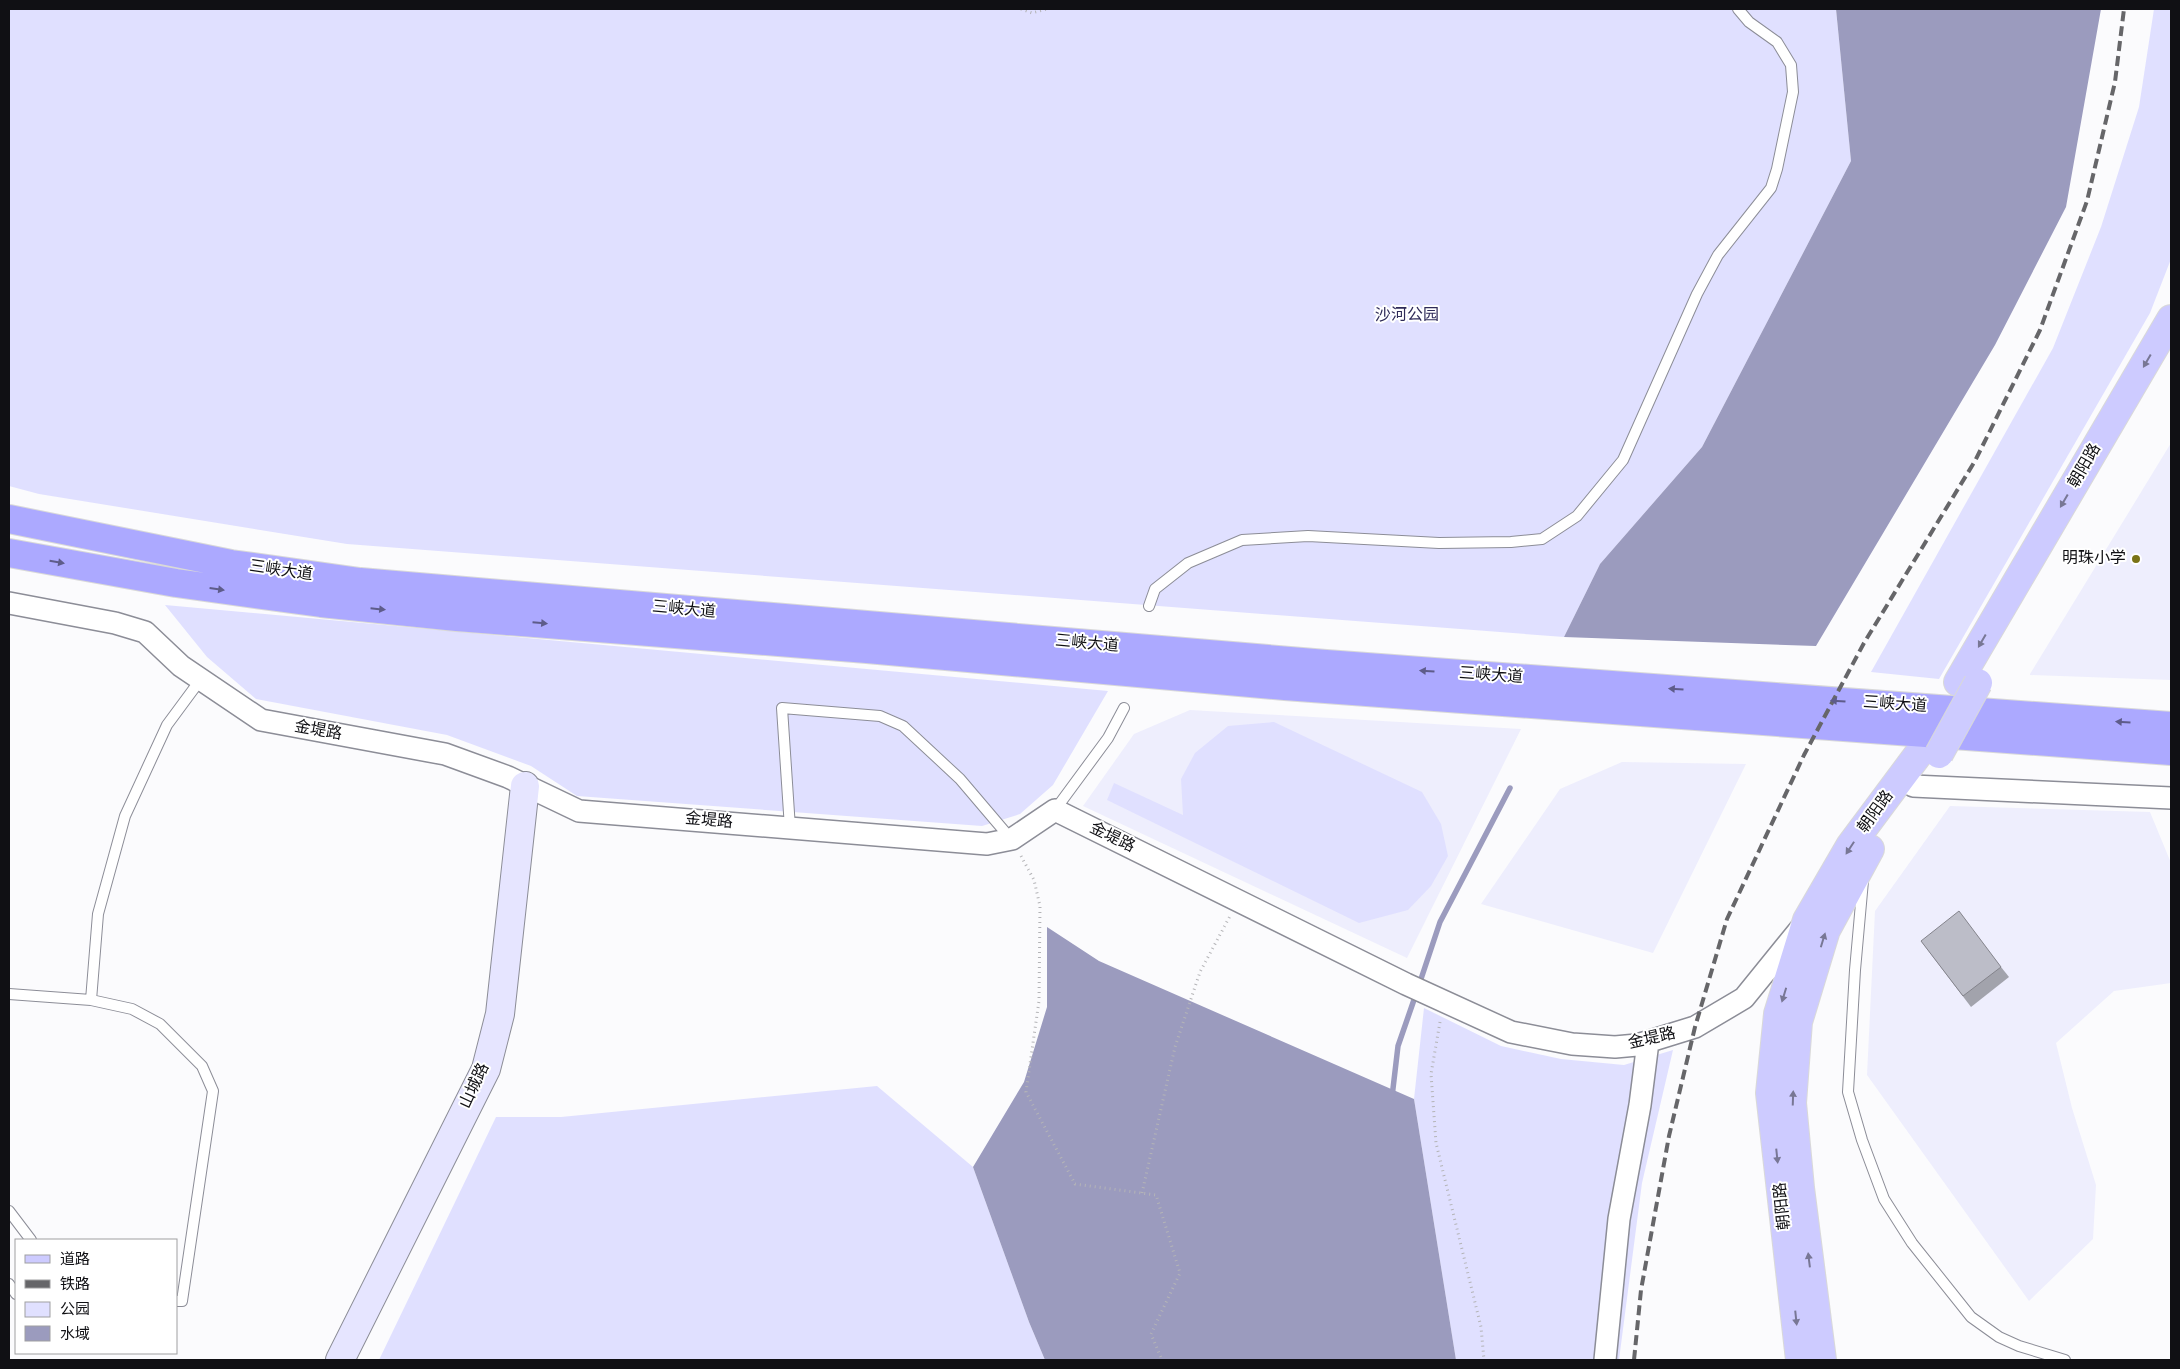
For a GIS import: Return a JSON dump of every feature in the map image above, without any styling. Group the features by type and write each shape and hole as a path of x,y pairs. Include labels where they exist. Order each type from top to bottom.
{"highway":[{"name":"三峡大道","path":"9,519 230,564 360,582 1316,663 2171,726"},
{"name":"三峡大道","path":"9,553 186,585 321,604 457,617 867,649 1285,686 2171,751"}],"main road":[{"name":"朝阳路","path":"1822,1360 1800,1188 1792,1103 1798,1022 1826,930 1865,857 1913,786 1929,753 2171,319"},
{"name":"朝阳路","path":"1968,683 2171,356"},
{"name":"朝阳路","path":"1800,1360 1770,1093 1778,1014 1807,920 1850,846 1929,753"}],"street":[{"name":"金堤路","path":"9,603 115,623 144,632 181,666 261,720 445,754 534,790 579,811 986,844 1012,839 1055,810 1406,984 1511,1032 1572,1044 1615,1046 1648,1042 1695,1028 1744,998 1807,920"},
{"path":"1913,786 2171,798"},
{"name":"山城路","path":"340,1360 486,1069 500,1014 534,790"},
{"name":"山城路","path":"358,1360 502,1072 515,1028 534,790"},
{"path":"1605,1360 1619,1219 1640,1105 1648,1042"}],"lane":[{"path":"1149,606 1155,589 1188,563 1242,540 1308,536 1439,543 1511,542 1542,538 1577,516 1623,460 1697,294 1718,255 1771,188 1778,169 1793,92 1791,65 1777,42 1749,22 1738,9"},
{"path":"91,1000 98,914 126,816 168,725 201,679"},
{"path":"790,828 782,708 880,716 904,726 960,779 1012,839"},
{"path":"1055,810 1108,738 1124,708"},
{"path":"1865,857 1855,970 1848,1092 1862,1140 1884,1199 1912,1243 1971,1317 1999,1337 2019,1346 2065,1360"},
{"path":"9,994 91,1000 132,1009 160,1024 202,1066 213,1091 182,1301 178,1301"},
{"path":"9,1211 30,1239"}],"path":[{"path":"1020,9 1032,13 1047,9"},
{"path":"1012,839 1034,880 1040,906 1039,1001 1026,1092 1074,1184 1156,1195 1180,1273 1151,1334 1162,1360"},
{"path":"1142,1193 1174,1047 1200,972 1238,901"},
{"path":"1437,998 1431,1074 1436,1143 1481,1327 1484,1360"}],"shaded area":[{"name":"明珠小学","path":"2171,443 2171,680 2030,675 2030,674"},
{"path":"1190,710 1521,729 1407,958 1083,806 1134,734"},
{"path":"1622,762 1746,764 1653,953 1481,904 1560,789"},
{"path":"1950,806 2150,812 2171,863 2171,983 2114,991 2056,1043 2072,1108 2096,1185 2093,1239 2029,1301 1867,1075 1875,911"}],"green space":[{"name":"沙河公园","path":"9,9 1836,9 1851,161 1702,447 1600,564 1564,637 347,544 39,494 9,486"},
{"path":"2154,9 2171,9 2171,259 2150,313 1939,679 1871,672 2053,348 2101,227 2139,107"},
{"path":"165,605 1108,691 1053,785 1020,814 982,826 577,796 531,766 447,735 256,699 207,657"},
{"path":"1274,722 1422,792 1441,824 1448,856 1431,886 1408,910 1359,923 1107,800 1114,783 1183,815 1181,779 1195,753 1228,726"},
{"path":"1424,1008 1501,1046 1561,1059 1624,1065 1673,1050 1642,1183 1619,1360 1456,1360 1414,1099"},
{"path":"877,1086 973,1167 1029,1322 1045,1360 379,1360 496,1117 561,1117"}],"water":[{"path":"1836,9 2101,9 2066,207 1995,345 1816,646 1564,637 1600,564 1702,447 1851,161"},
{"path":"1047,927 1099,961 1414,1099 1456,1360 1045,1360 1029,1322 973,1167 1024,1082 1047,1007"}],"building":[{"path":"1959,911 2001,967 1963,996 1921,941"}],"waterway":[{"path":"1419,985 1440,922 1510,788"},
{"path":"1392,1097 1398,1046 1416,994"}],"railway":[{"path":"1634,1360 1641,1290 1669,1136 1695,1027 1727,919 1804,755 1864,643 1975,461 2040,330 2087,201 2115,82 2124,9"}],"place":[{"name":"明珠小学","path":"2136,559"}]}
